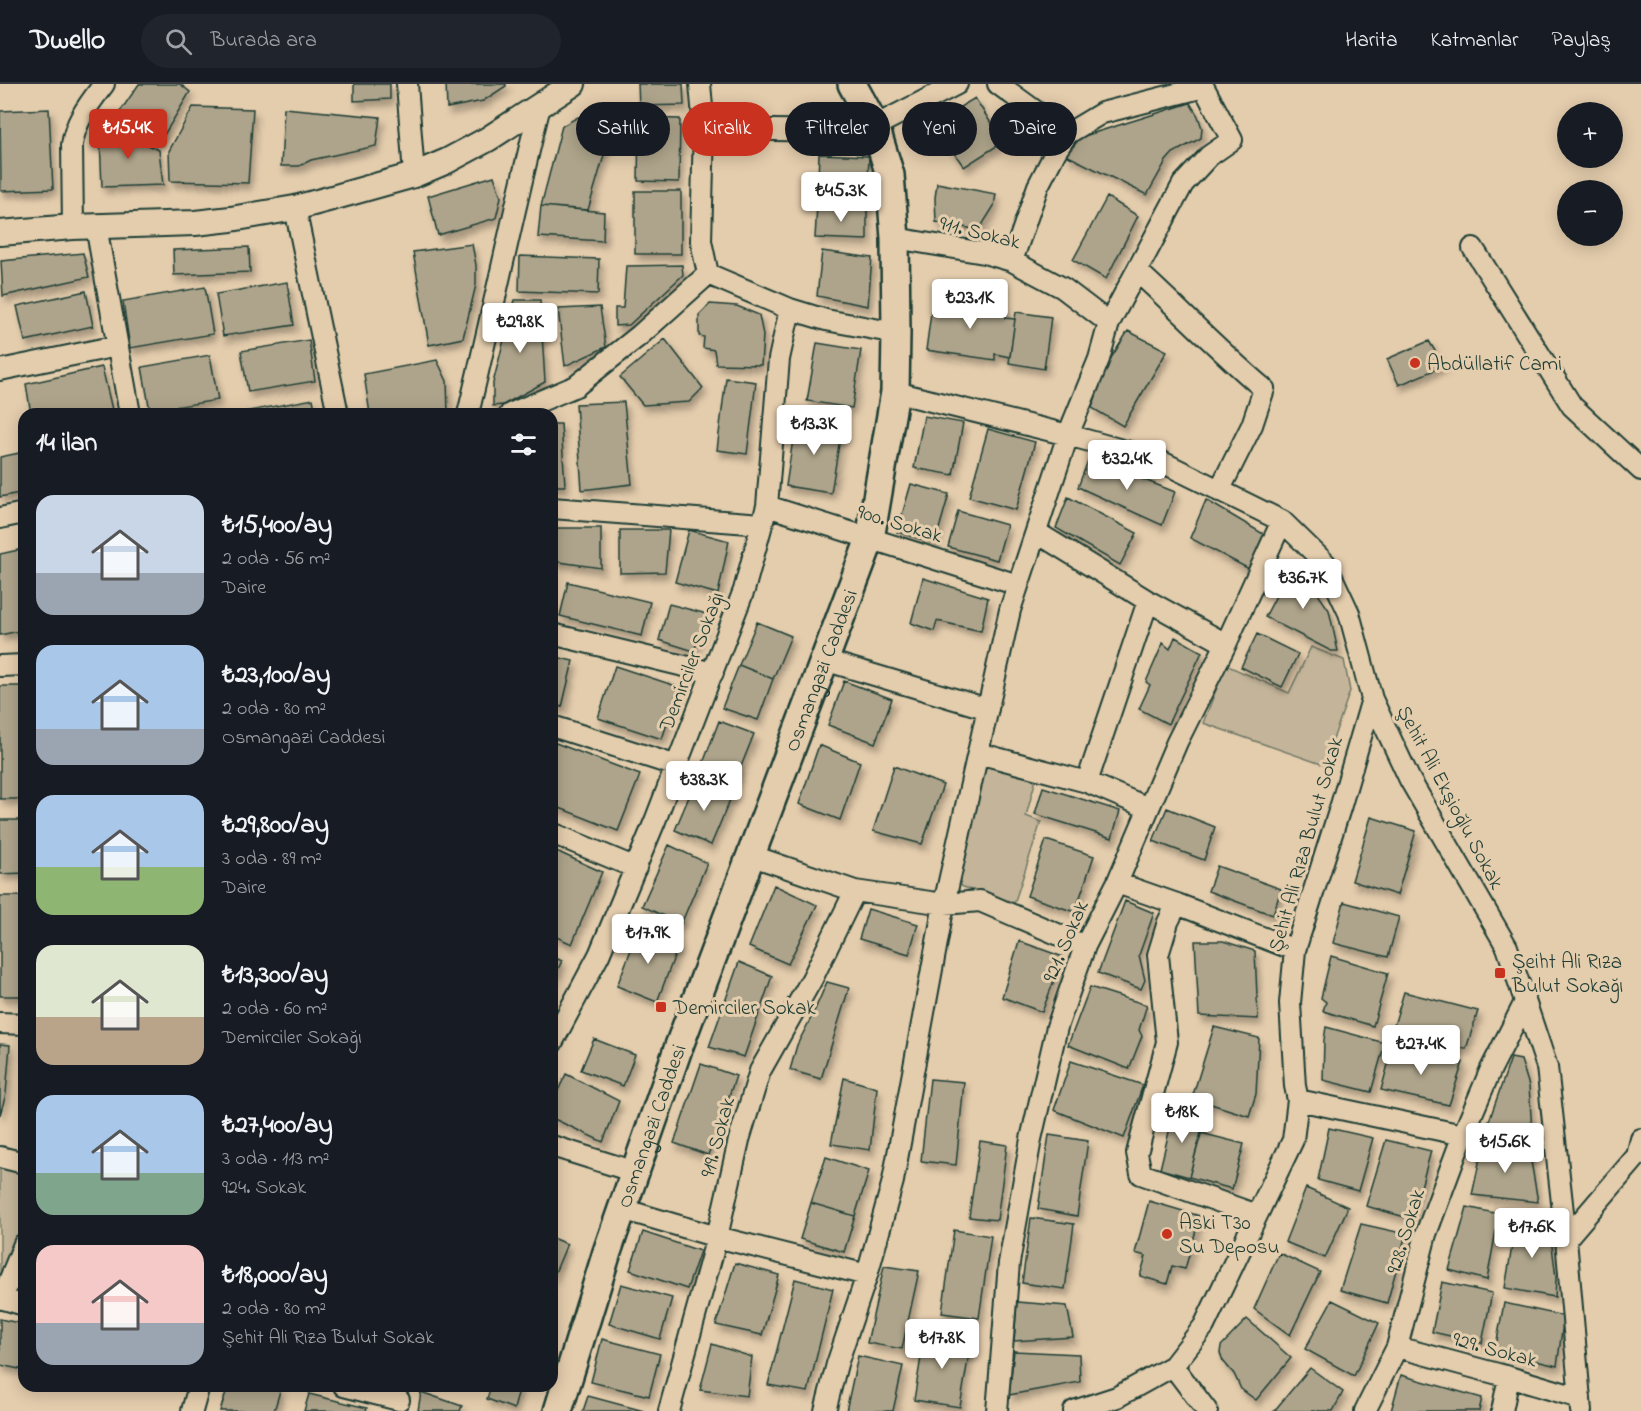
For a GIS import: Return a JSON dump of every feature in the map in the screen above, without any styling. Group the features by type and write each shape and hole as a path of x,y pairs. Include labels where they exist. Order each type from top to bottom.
{"main road":[{"name":"Osmangazi Caddesi","path":"852,84 862,102"},
{"name":"Osmangazi Caddesi","path":"558,1411 622,1209 679,1046 870,539 895,392 895,238 890,175 884,156"}],"street":[{"path":"104,84 77,122 72,145 84,226 117,346 129,408"},
{"path":"407,84 414,175"},
{"path":"0,233 84,226 204,222 295,208 414,175 447,161 488,139 573,84"},
{"path":"700,84 702,102"},
{"path":"890,118 957,84"},
{"path":"998,84 1023,102"},
{"path":"825,1411 837,1364 867,1275 893,1181 944,904 1010,610 1018,585 1068,435 1099,359 1109,323 1183,184 1209,156 1232,140 1203,85 1102,112 1077,128"},
{"path":"469,408 540,106"},
{"path":"703,156 701,241 708,274"},
{"path":"1012,261 1038,186 1053,156"},
{"path":"295,208 337,408"},
{"name":"911. Sokak","path":"895,238 984,253 1012,261 1064,288 1109,323"},
{"path":"1473,248 1572,406 1641,470"},
{"path":"1137,271 1234,364 1264,389 1252,425 1219,491"},
{"path":"708,274 790,309 826,320 896,333"},
{"path":"524,408 576,386 640,335 708,274"},
{"name":"Demirciler Sokağı","path":"558,1028 599,955 636,868 744,590 765,515 779,359 790,309"},
{"path":"0,370 117,346"},
{"name":"Şehit Ali Ekşioğlu Sokak","path":"895,392 1158,460 1282,521 1326,564 1349,613 1372,699 1410,780 1507,948 1547,1067 1566,1239 1580,1405"},
{"name":"900. Sokak","path":"558,508 765,515 870,539 1018,585"},
{"path":"0,518 18,514"},
{"name":"921. Sokak","path":"997,1411 1009,1263 1031,1139 1057,1027 1085,946 1117,883 1177,742 1226,644 1282,521"},
{"path":"1036,532 1148,601 1226,644"},
{"path":"1088,782 1148,601"},
{"path":"558,635 713,673"},
{"path":"824,660 988,709"},
{"path":"0,666 18,665"},
{"name":"Şehit Ali Rıza Bulut Sokak","path":"1074,1411 1117,1397 1173,1366 1204,1326 1293,1140 1298,1100 1295,1086 1290,1003 1295,950 1372,699"},
{"path":"558,728 677,766"},
{"path":"978,753 1088,782 1148,808"},
{"path":"558,836 636,868"},
{"path":"750,855 855,891 944,904 980,901 1085,946"},
{"path":"1117,883 1178,904 1295,950"},
{"name":"919. Sokak","path":"669,1411 717,1237 739,1140 760,1071 812,979 855,891"},
{"path":"1178,904 1168,922 1158,955 1167,1042 1137,1153 1141,1174 1257,1215"},
{"name":"928. Sokak","path":"1365,1411 1397,1347 1426,1233 1463,1135 1491,1069 1525,1002"},
{"path":"0,1023 18,1024"},
{"path":"1298,1100 1463,1135"},
{"path":"1566,1239 1637,1156 1641,1139"},
{"path":"558,1148 635,1172"},
{"path":"0,1157 18,1162"},
{"path":"622,1209 717,1237 867,1275"},
{"path":"18,1258 1,1298 18,1303"},
{"name":"929. Sokak","path":"1397,1347 1509,1377 1580,1405"},
{"path":"1173,1366 1207,1411"},
{"path":"1502,1411 1509,1377"},
{"path":"192,1411 197,1392"},
{"path":"370,1392 400,1399"}],"shaded area":[{"path":"1311,647 1344,660 1350,691 1324,765 1203,723 1226,665 1289,693"},
{"path":"982,760 1037,775 1026,816 1041,822 1013,907 956,884"},
{"path":"0,1168 18,1172 18,1241 0,1278"}],"building":[{"path":"139,84 180,84 190,92 161,140 119,113"},
{"path":"354,84 390,84 390,99 354,101"},
{"path":"446,84 506,84 506,86 483,101 447,108"},
{"path":"638,84 683,84 682,105 670,105 670,102 639,102"},
{"path":"975,98 989,120 989,151 964,167 956,156 977,156 977,102 968,102"},
{"path":"1190,103 1202,128 1201,138 1173,153 1166,161 1147,195 1068,156 1077,156 1077,142 1081,137"},
{"path":"193,107 253,109 248,183 170,181 169,151"},
{"path":"284,108 380,117 376,146 311,160 299,166 281,166"},
{"path":"49,109 53,189 1,191 0,111"},
{"path":"576,118 576,156 604,156 588,210 541,206 562,126"},
{"path":"115,119 131,135 159,150 163,185 102,187 100,140"},
{"path":"670,119 680,119 679,182 638,181 638,156 670,156"},
{"path":"819,156 869,156 867,207 817,205"},
{"path":"494,176 501,197 496,218 438,235 428,196"},
{"path":"937,183 996,194 994,206 979,230 936,222"},
{"path":"635,191 681,191 681,254 635,254"},
{"path":"1107,197 1138,216 1106,279 1073,260"},
{"path":"817,205 867,207 867,240 815,238"},
{"path":"541,206 604,212 603,241 538,237"},
{"path":"472,244 476,265 476,285 463,338 429,345 413,252"},
{"path":"249,247 250,272 174,275 173,250"},
{"path":"822,251 872,258 868,306 817,296"},
{"path":"83,253 89,277 3,296 1,261"},
{"path":"520,256 599,259 598,294 519,291"},
{"path":"682,265 683,275 629,325 615,326 615,308 623,308 626,266"},
{"path":"287,282 294,325 223,336 216,294"},
{"path":"205,287 213,334 130,348 123,301"},
{"path":"86,291 93,326 25,341 17,306"},
{"path":"933,298 1006,308 1005,318 1015,319 1010,357 995,354 995,360 926,350"},
{"path":"514,300 540,300 545,382 503,405 493,406 493,383"},
{"path":"710,304 737,306 759,315 763,335 761,365 716,364 714,350 703,348 704,337 699,336 699,315"},
{"path":"600,307 606,347 565,366 558,309"},
{"path":"1016,312 1051,317 1044,369 1009,363"},
{"path":"1128,331 1167,351 1123,426 1092,408 1106,366"},
{"path":"665,339 703,388 689,402 643,405 620,377"},
{"path":"309,340 315,381 248,392 241,351"},
{"name":"Abdüllatif Cami","path":"1429,341 1444,366 1399,385 1387,359"},
{"path":"817,343 861,350 852,408 807,401"},
{"path":"210,355 218,400 169,408 149,408 142,367"},
{"path":"437,360 447,381 448,408 369,408 364,374"},
{"path":"102,367 112,408 30,408 26,384"},
{"path":"726,378 756,382 747,454 717,450"},
{"path":"313,399 315,408 265,408"},
{"path":"624,402 632,484 582,490 576,404"},
{"path":"924,416 963,423 953,475 914,468"},
{"path":"796,419 842,426 831,493 786,486"},
{"path":"558,424 561,424 565,486 558,486"},
{"path":"988,429 1035,442 1016,510 969,497"},
{"path":"18,453 18,493 0,497 0,457"},
{"path":"1089,458 1175,492 1162,525 1078,487"},
{"path":"911,484 949,494 935,543 897,532"},
{"path":"1068,497 1137,533 1120,565 1056,528"},
{"path":"1206,500 1265,535 1249,569 1190,538"},
{"path":"958,511 1007,525 997,560 948,547"},
{"path":"558,528 601,528 601,568 558,562"},
{"path":"620,530 669,530 665,572 620,573"},
{"path":"689,530 729,541 718,594 675,582"},
{"path":"18,550 18,631 0,635 0,554"},
{"path":"1292,565 1301,569 1329,610 1338,651 1331,651 1265,617"},
{"path":"923,578 988,598 981,631 937,621 934,631 911,623"},
{"path":"568,582 650,602 642,636 560,616"},
{"path":"669,604 707,614 694,651 659,640"},
{"path":"757,622 791,636 773,679 739,665"},
{"path":"1257,634 1298,654 1282,687 1241,667"},
{"path":"1175,637 1202,652 1168,724 1139,709 1150,685 1146,682 1163,643 1170,649"},
{"path":"558,657 573,661 562,707 558,706"},
{"path":"739,665 773,679 758,720 722,708"},
{"path":"615,666 679,687 662,739 598,718"},
{"path":"844,681 892,699 875,743 828,725"},
{"path":"0,686 18,686 18,799 0,799"},
{"path":"719,721 754,734 736,779 702,766"},
{"path":"558,744 640,775 618,831 558,807"},
{"path":"819,745 860,762 840,820 799,804"},
{"path":"894,766 943,785 922,844 873,831"},
{"path":"696,780 732,795 711,845 675,830"},
{"path":"1043,787 1120,811 1112,838 1035,814"},
{"path":"1167,808 1215,827 1204,860 1153,841"},
{"path":"1371,817 1416,831 1397,895 1352,881"},
{"path":"0,820 18,820 18,873 0,874"},
{"path":"1046,840 1094,856 1075,912 1027,896"},
{"path":"669,845 707,863 681,924 642,906"},
{"path":"558,852 602,872 572,944 558,938"},
{"path":"1217,866 1281,889 1273,915 1208,891"},
{"path":"774,885 817,905 788,964 749,947"},
{"path":"0,896 18,896 18,996 0,996"},
{"path":"1125,901 1154,913 1139,955 1145,980 1141,989 1098,973"},
{"path":"1344,902 1399,917 1388,957 1333,943"},
{"path":"868,909 918,924 909,954 859,939"},
{"path":"639,929 679,944 657,1002 617,986"},
{"path":"1019,941 1063,957 1042,1012 1002,997"},
{"path":"1195,941 1223,941 1255,951 1258,1019 1199,1016"},
{"path":"1331,956 1388,973 1373,1026 1323,1011 1326,1002 1321,998"},
{"path":"739,962 772,976 744,1057 709,1047"},
{"path":"827,982 849,988 821,1079 790,1070 797,1045"},
{"path":"1090,987 1147,1005 1139,1030 1142,1036 1129,1069 1068,1045"},
{"path":"1404,992 1478,1011 1466,1049 1392,1032"},
{"path":"1214,1027 1259,1038 1256,1094 1249,1116 1192,1098"},
{"path":"1326,1027 1385,1043 1371,1092 1323,1080"},
{"path":"594,1039 635,1055 623,1086 581,1070"},
{"path":"0,1044 10,1045 6,1094 0,1115"},
{"path":"1393,1046 1463,1062 1449,1105 1381,1090"},
{"path":"1511,1058 1521,1060 1529,1086 1532,1131 1488,1124"},
{"path":"1071,1061 1143,1085 1124,1138 1054,1110"},
{"path":"701,1064 736,1076 708,1155 674,1143"},
{"path":"566,1074 619,1101 603,1142 558,1121 558,1091"},
{"path":"844,1078 877,1088 870,1150 831,1144"},
{"path":"930,1079 964,1082 956,1165 921,1161"},
{"path":"1174,1111 1205,1120 1189,1177 1160,1169"},
{"path":"1329,1128 1373,1138 1358,1191 1318,1180"},
{"path":"1201,1133 1244,1144 1232,1189 1189,1177"},
{"path":"1049,1135 1088,1141 1077,1216 1038,1209"},
{"path":"1386,1140 1431,1151 1412,1219 1366,1206"},
{"path":"980,1141 1007,1145 997,1220 969,1217"},
{"path":"1483,1144 1529,1149 1538,1202 1472,1195"},
{"path":"826,1157 869,1171 855,1216 811,1203"},
{"path":"1306,1188 1348,1207 1325,1258 1285,1242"},
{"name":"Aski T30 Su Deposu","path":"1149,1201 1200,1216 1185,1269 1172,1266 1167,1284 1140,1276 1146,1256 1135,1253"},
{"path":"811,1203 855,1216 844,1252 800,1239"},
{"path":"1467,1207 1499,1214 1487,1280 1449,1270"},
{"path":"1517,1217 1549,1222 1556,1278 1555,1297 1505,1288"},
{"path":"1031,1218 1074,1224 1065,1289 1022,1283"},
{"path":"1361,1224 1406,1234 1387,1303 1340,1290"},
{"path":"954,1230 991,1236 979,1318 942,1313"},
{"path":"643,1232 700,1251 687,1289 630,1270"},
{"path":"558,1240 567,1244 558,1266"},
{"path":"1279,1253 1320,1272 1290,1335 1254,1309"},
{"path":"735,1263 779,1275 762,1335 716,1325"},
{"path":"884,1266 919,1271 902,1349 867,1343"},
{"path":"795,1279 833,1289 808,1392 768,1385"},
{"path":"1442,1282 1492,1293 1482,1343 1432,1332"},
{"path":"621,1284 672,1298 660,1339 609,1324"},
{"path":"1332,1300 1379,1323 1354,1376 1305,1349"},
{"path":"1017,1302 1067,1306 1073,1337 1014,1341"},
{"path":"1504,1303 1564,1316 1557,1366 1495,1351"},
{"path":"0,1319 18,1323 18,1369 0,1365"},
{"path":"1247,1319 1291,1358 1256,1400 1241,1389 1220,1353 1221,1346"},
{"path":"925,1333 971,1342 960,1407 914,1400"},
{"path":"602,1339 660,1354 649,1396 591,1382"},
{"path":"712,1344 752,1357 747,1396 700,1390"},
{"path":"1014,1351 1079,1354 1080,1382 1009,1395"},
{"path":"858,1356 903,1366 893,1411 846,1411"},
{"path":"1310,1368 1343,1392 1333,1411 1274,1411"},
{"path":"1401,1375 1482,1398 1479,1411 1391,1411"},
{"path":"226,1392 280,1392 274,1411 220,1411"},
{"path":"421,1392 462,1406 460,1411 418,1411"},
{"path":"489,1392 518,1392 514,1409 487,1399"},
{"path":"309,1394 367,1408 366,1411 304,1411"},
{"path":"588,1396 644,1411 583,1411"}],"place":[{"name":"Abdüllatif Cami","path":"1415,363"},
{"name":"Şeiht Ali Rıza Bulut Sokağı","path":"1500,973"},
{"name":"Demirciler Sokak","path":"661,1007"},
{"name":"Aski T30 Su Deposu","path":"1167,1234"}]}
